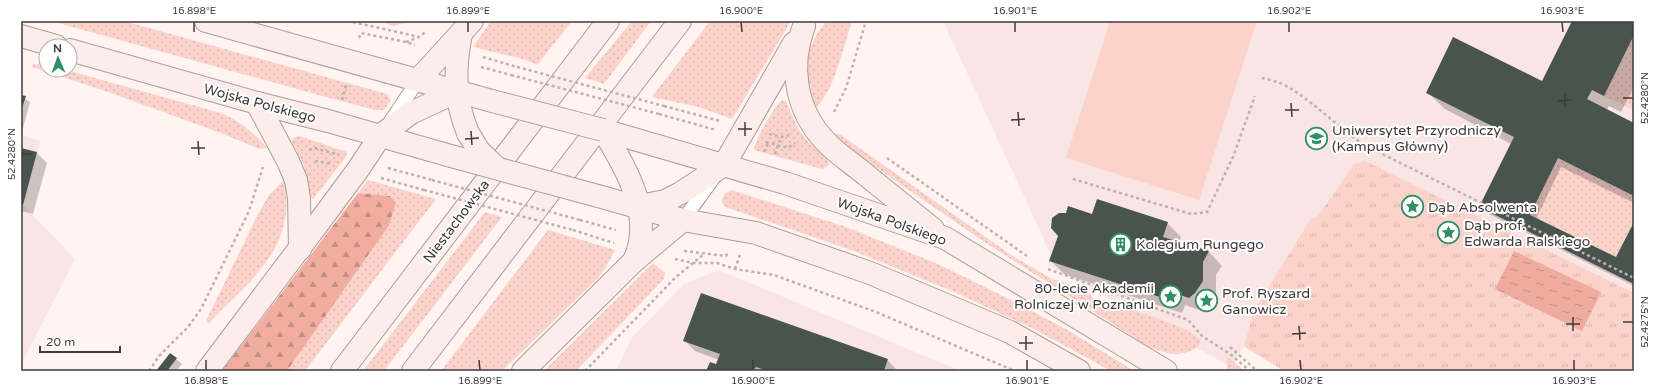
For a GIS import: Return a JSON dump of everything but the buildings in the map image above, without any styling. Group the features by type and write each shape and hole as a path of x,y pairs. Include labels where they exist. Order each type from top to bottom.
{"street":[{"path":"206,21 419,79 456,92"},
{"name":"Niestachowska","path":"342,371 608,21"},
{"path":"413,371 680,21"},
{"path":"639,206 665,201 679,194 724,164 806,23"},
{"path":"806,23 798,41 795,66 800,99 811,123 831,147 945,238"},
{"path":"419,79 466,28"},
{"path":"466,28 457,60 456,92 460,111 468,133 487,160 494,167 639,206 683,220 756,233 870,273 1010,332 1079,371"},
{"path":"21,36 38,41"},
{"name":"Wojska Polskiego","path":"78,52 256,103 381,135 504,170"},
{"path":"206,371 300,249 357,171 381,135 411,113 456,92"},
{"name":"Wojska Polskiego","path":"456,92 603,130 724,164 785,183 945,238 1166,371"},
{"path":"256,103 288,160 296,180 299,198 300,249"},
{"path":"603,130 622,163 639,206 642,224 641,238 634,261"},
{"path":"523,371 634,261 683,220"}],"lane":[{"path":"381,135 419,79"},
{"path":"683,220 724,164"}],"path":[{"path":"831,118 846,88 866,21"},
{"path":"353,22 419,37 406,42"},
{"path":"475,55 664,106"},
{"path":"475,66 659,114"},
{"path":"1262,78 1288,86 1341,126 1351,137 1368,147 1634,278"},
{"path":"1073,179 1191,214 1206,212 1233,157 1255,96"},
{"path":"884,156 1030,258"},
{"path":"149,371 159,356 188,327 201,309 249,211 262,167"},
{"path":"432,180 617,230"},
{"path":"424,190 573,230"},
{"path":"688,252 726,256"},
{"path":"585,371 676,277 704,254"},
{"path":"671,259 692,263 717,263 735,269 774,275 876,312 1015,371"},
{"path":"1043,267 1188,320 1202,336 1230,354 1250,371"},
{"path":"1230,347 1257,371"}],"shaded area":[{"name":"Uniwersytet Przyrodniczy (Kampus Główny)","path":"943,21 1634,21 1634,371 1284,371 1244,347 1231,367 1048,265 1051,255"},
{"path":"21,135 41,141 23,205 75,259 21,365"},
{"path":"719,270 961,371 616,371 632,337 684,284"}],"green space":[{"path":"51,21 124,21 387,94 391,100 384,110 375,110 311,93 310,90 308,92"},
{"path":"378,21 413,21 393,26"},
{"path":"491,21 572,21 537,65 523,59 473,47"},
{"path":"632,21 651,21 604,84 585,78"},
{"path":"710,21 791,21 732,119 699,107 652,97"},
{"path":"826,21 852,21 833,80 822,101 815,109 805,84 807,54 817,34"},
{"path":"1110,21 1257,21 1199,200 1066,158"},
{"path":"1634,35 1634,110 1604,96"},
{"path":"33,64 38,64 38,69 32,67"},
{"path":"78,73 221,113 246,128 267,148 259,149 221,133 65,78 78,78"},
{"path":"783,100 786,101 803,136 826,158 829,165 822,169 754,150 757,140 775,108"},
{"path":"828,132 841,135 1011,255 1052,279 1087,289 1093,298 1133,310 1182,328 1200,340 1199,346 1186,353 1172,354 1159,351 1146,345 986,243 858,155"},
{"path":"299,136 347,152 346,157 313,199 309,195 304,165 292,142 293,138"},
{"path":"1558,158 1634,196 1634,222 1616,257 1530,215"},
{"path":"1365,161 1634,293 1634,371 1284,371 1244,346 1254,311 1310,220 1318,216 1354,164"},
{"path":"284,180 286,204 284,225 277,244 267,261 254,277 208,324 206,321 258,214 269,195"},
{"path":"368,180 436,199 305,371 287,371 388,227 390,196 358,193"},
{"path":"732,190 846,227 938,264 1023,306 1071,332 1134,371 1111,371 1034,329 952,291 854,251 728,208 723,205 722,199 725,193"},
{"path":"358,193 390,196 396,203 388,227 287,371 222,371"},
{"path":"485,212 502,217 384,371 363,371"},
{"path":"548,230 615,250 598,278 502,371 441,371"},
{"path":"653,263 665,273 664,279 576,371 544,371"},
{"path":"1227,356 1244,371 1227,371"}],"water":[{"path":"1514,251 1601,292 1582,331 1495,289"}],"place":[{"name":"Uniwersytet Przyrodniczy (Kampus Główny)","path":"1316,138"},
{"name":"Dąb Absolwenta","path":"1413,207"},
{"name":"Dąb prof. Edwarda Ralskiego","path":"1448,233"},
{"name":"Kolegium Rungego","path":"1120,244"},
{"name":"80-lecie Akademii Rolniczej w Poznaniu","path":"1170,296"},
{"name":"Prof. Ryszard Ganowicz","path":"1206,301"}]}
